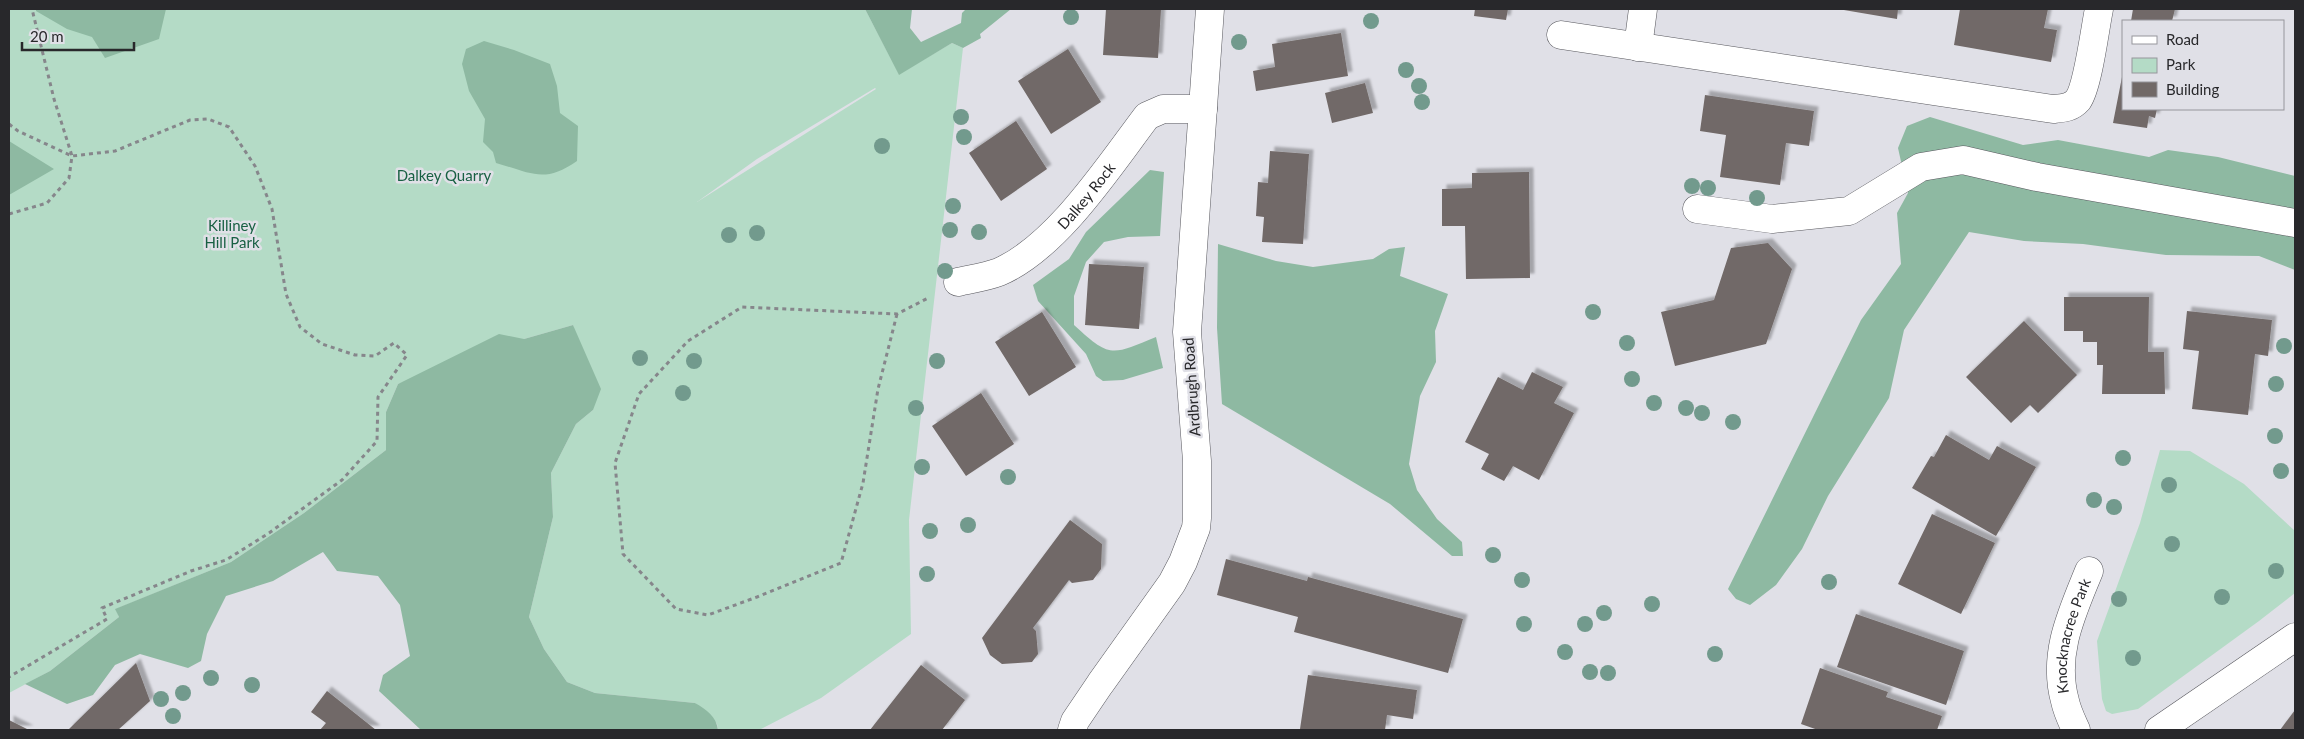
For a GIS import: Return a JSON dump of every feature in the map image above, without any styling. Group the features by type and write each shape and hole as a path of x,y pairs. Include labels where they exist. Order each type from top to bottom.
{"street":[{"name":"Ardbrugh Road","path":"1072,730 1075,721 1100,684 1172,582 1183,562 1198,518 1197,461 1187,332 1210,9"},
{"path":"1638,47 1644,9"},
{"path":"1561,35 2053,109 2068,108 2078,100 2084,86 2099,9"},
{"name":"Dalkey Rock","path":"958,282 998,272 1036,248 1067,218 1147,116 1163,109 1203,109"},
{"path":"1697,209 1772,219 1849,211 1921,167 1963,160 2037,177 2295,223"},
{"name":"Knocknacree Park","path":"2076,730 2064,701 2060,673 2061,651 2066,625 2089,571"},
{"path":"2159,730 2295,637"}],"path":[{"path":"9,214 47,203 69,178 72,156 54,99 32,9"},
{"path":"9,124 18,131 72,156 115,151 190,120 208,119 229,127 254,166 272,210 286,294 300,327 322,344 355,355 376,356 394,342 407,355 378,397 377,441 342,480 269,533 226,560 191,571 102,608 107,619 9,677"},
{"path":"897,314 878,389 863,483 841,563 708,615 676,609 623,554 616,463 639,394 688,341 742,307 897,314 958,282"}],"green space":[{"name":"Killiney Hill Park","path":"9,9 865,9 899,74 952,43 963,48 909,520 911,634 821,698 759,730 718,730 717,724 695,703 595,693 567,682 544,649 529,617 553,517 551,473 576,424 593,410 573,325 524,339 398,384 386,412 386,450 304,513 231,562 116,609 119,617 50,671 9,693","holes":["876,89 697,202 757,159"]},
{"path":"36,9 166,9 159,39 105,58 92,37 67,29 36,11"},
{"path":"865,9 912,9 910,28 921,42 961,23 962,13 966,9 1011,9 980,34 981,38 963,48 952,43 899,75"},
{"path":"484,41 550,64 557,86 560,113 578,126 577,161 566,168 546,174 529,173 496,163 493,152 483,142 485,119 469,91 462,64 466,49"},
{"path":"1930,117 2023,145 2058,140 2149,157 2168,150 2218,157 2295,176 2295,270 2259,256 2166,255 2083,244 2024,241 1969,232 1904,330 1889,398 1828,496 1802,549 1776,585 1750,605 1736,599 1728,589 1861,320 1901,264 1897,213 1908,193 1898,148 1907,126"},
{"path":"9,141 54,169 9,195"},
{"path":"1150,170 1164,172 1160,236 1128,237 1104,242 1086,262 1074,296 1074,325 1096,344 1112,350 1129,348 1156,337 1163,368 1123,380 1103,381 1096,376 1086,354 1038,301 1033,285 1069,259 1086,232"},
{"path":"1218,244 1276,261 1313,267 1373,259 1389,249 1405,247 1400,276 1448,294 1435,331 1436,362 1420,396 1409,464 1417,490 1437,519 1462,542 1463,556 1452,556 1390,504 1222,404 1217,328"},
{"path":"573,325 601,389 593,410 576,424 551,473 553,517 529,617 544,649 567,682 595,693 695,703 710,714 718,730 421,730 379,691 383,675 410,656 400,605 378,576 337,571 323,552 273,581 226,596 207,634 201,661 188,668 140,654 115,665 93,695 67,704 25,684 50,671 119,617 115,609 231,562 304,513 386,450 386,412 398,384 499,334 524,339"},
{"path":"2160,450 2190,451 2244,484 2295,531 2295,593 2138,709 2112,714 2106,711 2102,699 2097,641 2140,523"}],"building":[{"path":"1106,9 1161,9 1158,58 1103,55"},
{"path":"1475,9 1508,9 1506,20 1474,16"},
{"path":"1838,9 1898,9 1897,19"},
{"path":"1960,9 2048,9 2044,28 2057,30 2051,62 1954,45"},
{"path":"2133,9 2175,9 2172,20 2131,20"},
{"path":"1341,33 1348,76 1256,91 1253,71 1275,67 1272,44"},
{"path":"1068,49 1101,102 1051,134 1018,81"},
{"path":"2122,77 2122,110 2157,110 2155,118 2149,116 2147,128 2113,123"},
{"path":"1365,83 1373,113 1332,123 1325,93"},
{"path":"1705,95 1814,111 1809,146 1786,143 1780,185 1720,177 1726,135 1700,131"},
{"path":"1016,121 1047,169 1001,201 969,153"},
{"path":"1270,151 1309,154 1303,244 1262,242 1264,217 1256,216 1258,182 1268,183"},
{"path":"1529,172 1530,278 1466,279 1465,226 1442,226 1442,189 1472,188 1472,173"},
{"path":"1768,243 1792,269 1766,344 1675,366 1661,312 1714,300 1731,248"},
{"path":"1089,264 1144,267 1139,329 1085,325"},
{"path":"2064,297 2149,297 2148,352 2164,352 2165,394 2102,394 2103,365 2097,365 2097,342 2083,342 2083,331 2064,331"},
{"path":"2187,311 2272,320 2268,356 2255,354 2248,415 2192,409 2199,351 2183,349"},
{"path":"1042,312 1076,367 1029,396 995,342"},
{"path":"2024,321 2077,375 2038,413 2030,405 2011,423 1966,377"},
{"path":"1532,372 1563,387 1554,403 1574,413 1539,480 1513,466 1504,481 1481,469 1489,454 1465,442 1498,377 1523,390"},
{"path":"981,393 1014,444 966,476 932,426"},
{"path":"1946,435 1989,460 1997,446 2036,467 1996,536 1912,488 1931,456 1934,457"},
{"path":"1932,514 1995,543 1961,614 1898,584"},
{"path":"1070,520 1102,544 1101,569 1093,580 1072,583 1069,580 1033,628 1036,631 1038,654 1032,662 1002,664 990,655 982,638"},
{"path":"1226,559 1307,581 1308,577 1463,619 1448,673 1294,632 1298,617 1217,595"},
{"path":"1856,614 1964,651 1946,705 1837,667"},
{"path":"136,663 150,701 118,730 68,730"},
{"path":"921,665 965,700 942,730 870,730"},
{"path":"1820,668 1888,692 1886,697 1942,716 1937,730 1818,730 1801,724"},
{"path":"1308,675 1417,690 1413,719 1387,715 1385,730 1300,729"},
{"path":"327,691 376,730 320,730 326,723 311,712"},
{"path":"2295,710 2295,730 2280,730"},
{"path":"9,720 29,730 9,730"}],"park label":[{"name":"Dalkey Quarry","path":"444,175"}]}
